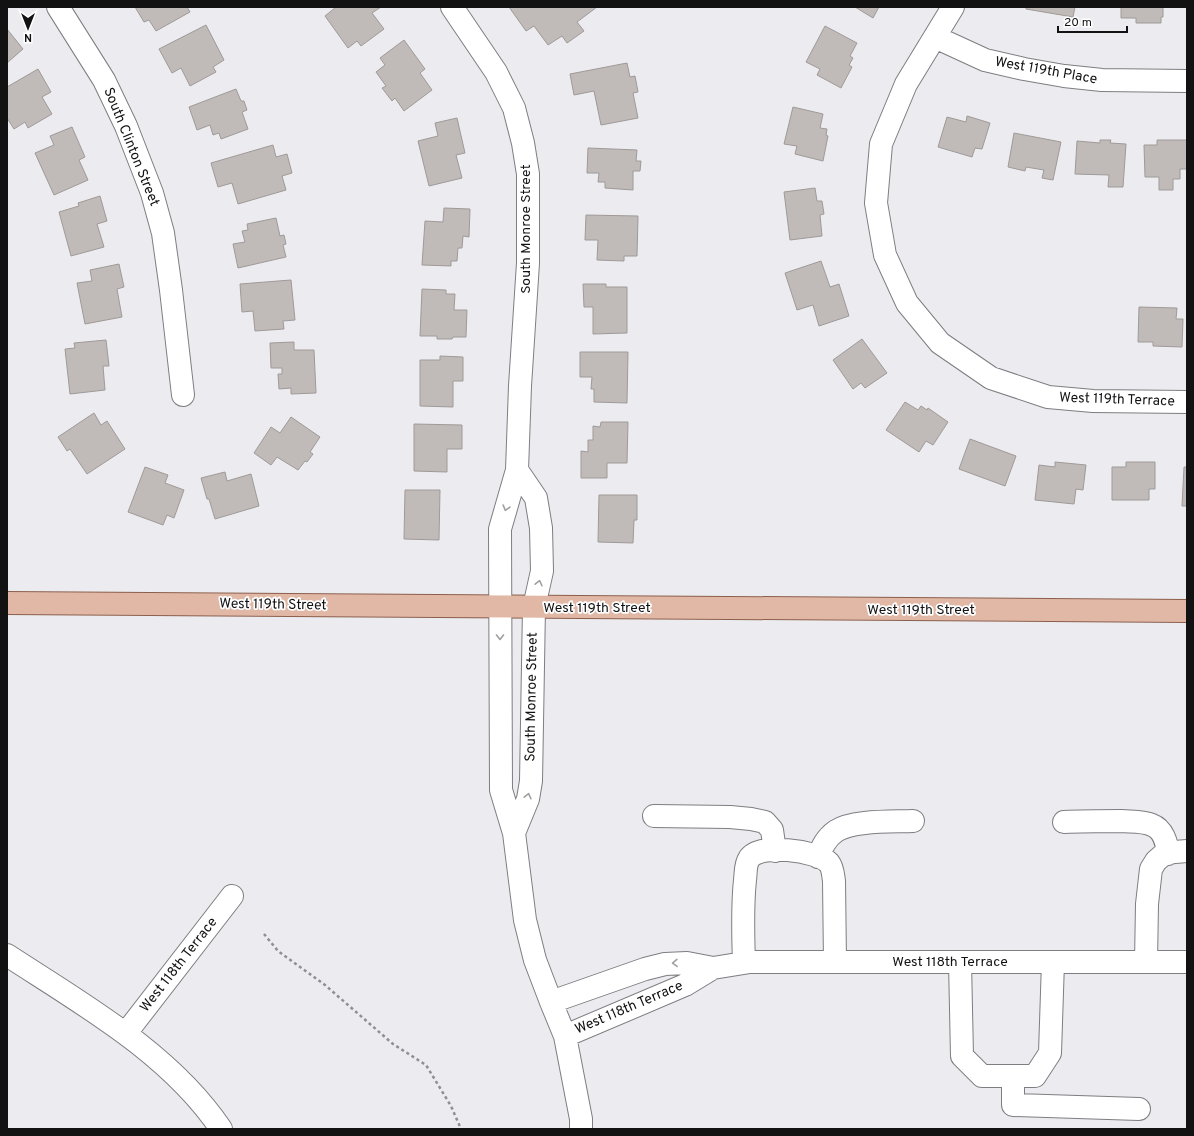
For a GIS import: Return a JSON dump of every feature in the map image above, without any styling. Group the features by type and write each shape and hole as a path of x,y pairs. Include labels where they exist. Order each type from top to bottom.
{"main road":[{"name":"West 119th Street","path":"7,603 1187,611"}],"street":[{"name":"South Clinton Street","path":"58,7 104,80 126,126 152,193 162,233 172,290 183,395"},
{"name":"South Monroe Street","path":"452,7 496,72 514,108 523,143 528,174 528,263 520,386 517,470 500,529 501,790 514,832 525,920 535,960 550,1002 565,1036 584,1126"},
{"name":"West 119th Terrace","path":"953,7 906,84 881,144 876,203 884,255 907,303 940,343 991,378 1048,397 1093,401 1187,402"},
{"name":"West 119th Place","path":"935,37 985,60 1064,76 1102,80 1187,81"},
{"name":"South Monroe Street","path":"514,832 528,798 531,781 534,607 542,571 541,528 536,498 517,470"},
{"path":"654,816 730,817 765,822 772,830 775,850"},
{"path":"818,857 823,845 829,838 836,831 843,828 854,824 874,822 913,822"},
{"path":"1064,822 1140,822 1153,825 1164,836 1167,845 1178,852"},
{"path":"744,962 743,901 746,866 749,858 755,854 767,850 789,850 810,854 829,864 834,881 835,962"},
{"path":"1146,962 1147,904 1151,869 1156,861 1164,854 1178,852"},
{"name":"West 118th Terrace","path":"126,1034 232,896"},
{"path":"7,955 126,1034 169,1070 198,1099 221,1129"},
{"name":"West 118th Terrace","path":"565,1036 685,985 714,968 744,962 1187,962"},
{"path":"960,962 962,1056 982,1076 1035,1076 1050,1053 1053,962"},
{"name":"West 118th Terrace","path":"550,1002 645,969 665,964 687,963 714,968"},
{"path":"1013,1076 1013,1105 1139,1109"}],"path":[{"path":"264,934 278,951 325,985 393,1044 426,1065 451,1106 461,1129"}],"building":[{"path":"135,7 187,7 190,12 156,31 149,20 144,22"},
{"path":"336,7 381,7 372,13 384,29 361,46 357,41 348,48 325,16"},
{"path":"509,7 597,7 577,22 584,31 567,43 562,36 548,45 534,26 526,31"},
{"path":"855,7 879,7 873,18"},
{"path":"1026,7 1075,7 1073,17 1026,9"},
{"path":"1121,7 1163,7 1163,17 1161,17 1161,23 1136,23 1136,18 1121,18"},
{"path":"206,25 224,60 213,67 216,72 190,86 181,68 172,73 159,49"},
{"path":"825,26 857,43 850,56 853,58 849,65 852,67 841,88 817,75 820,69 806,62"},
{"path":"7,29 23,49 7,63"},
{"path":"404,40 425,69 420,73 432,90 404,111 395,98 392,101 382,88 386,86 376,72 385,65 380,58"},
{"path":"627,63 630,77 635,76 638,92 633,93 638,118 601,125 594,91 574,95 570,74"},
{"path":"38,69 51,92 42,97 52,114 28,128 25,122 14,129 7,118 7,87"},
{"path":"236,89 241,101 244,101 247,110 242,112 248,129 221,139 219,133 213,135 210,125 197,130 189,107"},
{"path":"793,107 823,114 820,128 827,129 826,135 828,136 823,161 795,154 797,146 784,144"},
{"path":"967,116 990,123 982,149 975,148 972,157 938,147 947,117 966,122"},
{"path":"457,118 465,153 456,155 462,178 429,186 418,141 438,136 435,123"},
{"path":"72,127 85,157 79,160 88,180 54,195 35,153 54,145 50,136"},
{"path":"1014,133 1061,142 1053,180 1042,178 1044,170 1026,167 1025,171 1008,167"},
{"path":"1100,140 1111,140 1110,143 1126,144 1123,187 1108,187 1109,175 1075,174 1077,141 1100,143"},
{"path":"1157,140 1187,140 1187,169 1180,169 1180,179 1173,179 1173,190 1159,190 1159,177 1145,177 1144,145 1157,145"},
{"path":"273,145 276,157 287,154 292,173 282,176 286,190 238,204 232,183 218,187 211,163"},
{"path":"588,148 637,150 636,161 641,161 640,171 633,171 633,190 605,188 605,182 598,182 599,173 587,173"},
{"path":"815,188 817,201 822,201 824,214 820,215 822,236 790,240 784,192"},
{"path":"100,196 107,221 97,224 104,247 71,256 59,212 79,206 78,203"},
{"path":"444,208 470,209 469,237 463,236 462,248 458,248 457,261 451,261 451,266 422,265 425,221 443,222"},
{"path":"586,215 638,216 637,256 624,256 624,261 597,260 598,240 585,240"},
{"path":"276,218 280,236 284,235 286,244 283,245 286,257 238,268 233,244 245,242 242,231 248,230 247,224"},
{"path":"821,261 830,287 839,284 849,316 819,326 813,305 797,310 785,273"},
{"path":"119,264 124,287 117,289 122,317 85,324 77,283 92,281 90,270"},
{"path":"291,280 295,320 283,321 284,329 255,331 253,311 242,312 240,284"},
{"path":"583,284 606,284 606,287 627,287 627,333 593,334 593,307 584,307"},
{"path":"422,289 446,290 446,294 455,294 454,310 467,310 466,337 437,339 437,336 420,336"},
{"path":"1139,307 1177,308 1176,319 1183,319 1182,347 1153,346 1153,342 1138,342"},
{"path":"862,339 887,373 865,388 861,383 853,389 833,360"},
{"path":"106,340 109,366 103,366 105,390 70,394 65,349 75,348 74,343"},
{"path":"294,342 294,350 314,350 316,393 291,394 291,388 279,389 278,374 282,374 282,368 271,368 270,343"},
{"path":"580,352 628,352 627,403 594,402 594,389 591,389 592,377 580,377"},
{"path":"440,356 463,357 463,381 453,381 453,407 420,406 420,360 440,360"},
{"path":"905,402 918,410 921,406 927,410 928,408 948,422 933,445 926,441 919,452 886,430"},
{"path":"94,413 101,425 107,421 125,449 87,474 70,449 67,451 58,437"},
{"path":"291,417 320,437 310,452 313,454 298,470 277,457 271,465 254,453 271,427 280,433"},
{"path":"601,422 628,422 627,463 607,463 607,478 581,478 581,451 588,452 588,440 593,440 593,426 600,427"},
{"path":"414,424 462,425 462,449 447,449 447,472 414,471"},
{"path":"970,439 1016,456 1005,486 959,469"},
{"path":"1055,462 1086,465 1083,490 1076,489 1074,504 1035,500 1039,465 1055,467"},
{"path":"1126,462 1155,462 1155,489 1149,489 1149,500 1112,500 1112,467 1126,467"},
{"path":"145,467 168,475 165,483 184,490 174,518 167,515 163,525 128,512"},
{"path":"1184,467 1187,467 1187,506 1182,506"},
{"path":"225,472 227,481 251,474 259,506 215,519 201,478"},
{"path":"405,490 440,490 439,540 404,539"},
{"path":"599,495 637,495 637,520 634,520 633,543 598,542"}]}
